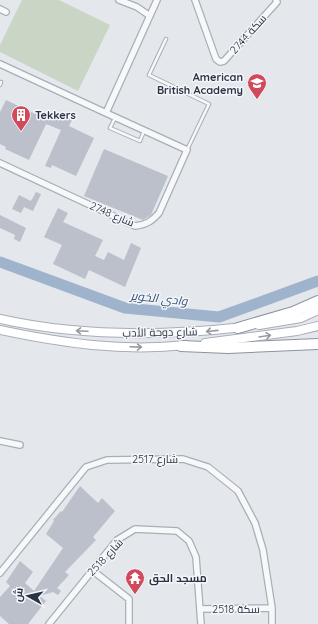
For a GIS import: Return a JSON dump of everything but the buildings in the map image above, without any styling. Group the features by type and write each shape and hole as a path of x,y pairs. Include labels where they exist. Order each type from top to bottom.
{"highway":[{"path":"238,328 293,312 318,301"},
{"path":"180,346 228,348 318,344"}],"main road":[{"name":"شارع دوحة الأدب","path":"0,319 51,329 114,333 197,332 238,328 301,318 318,310"},
{"name":"شارع دوحة الأدب","path":"0,330 80,345 180,346 235,340 297,331 318,326"}],"street":[{"path":"120,0 137,7 150,16"},
{"path":"106,113 157,0"},
{"name":"سكة 2744","path":"195,0 218,62 224,62 277,2 276,0"},
{"path":"0,64 187,150"},
{"name":"شارع 2748","path":"0,163 135,226 139,226 154,220 159,213 187,150"},
{"path":"0,441 20,445"},
{"name":"2517 شارع","path":"0,573 86,466 107,460 183,459 208,467 238,491 255,523 263,550 272,608 272,624"},
{"name":"2518 شارع","path":"52,623 117,540 135,530 177,531 189,541 196,557 201,624"},
{"path":"92,570 129,599 129,624"},
{"name":"سكة 2518","path":"201,609 272,608"}],"lane":[{"path":"166,39 149,75 209,104 187,150"},
{"path":"115,117 110,128 140,141 144,131"}],"green space":[{"path":"22,0 59,0 110,25 78,91 0,52 0,45"}],"waterway":[{"name":"وادي الخوير","path":"0,262 125,308 219,317 318,281"}],"place":[{"name":"American British Academy","path":"257,100"},
{"name":"Tekkers","path":"21,132"},
{"name":"مسجد الحق","path":"135,595"}]}
